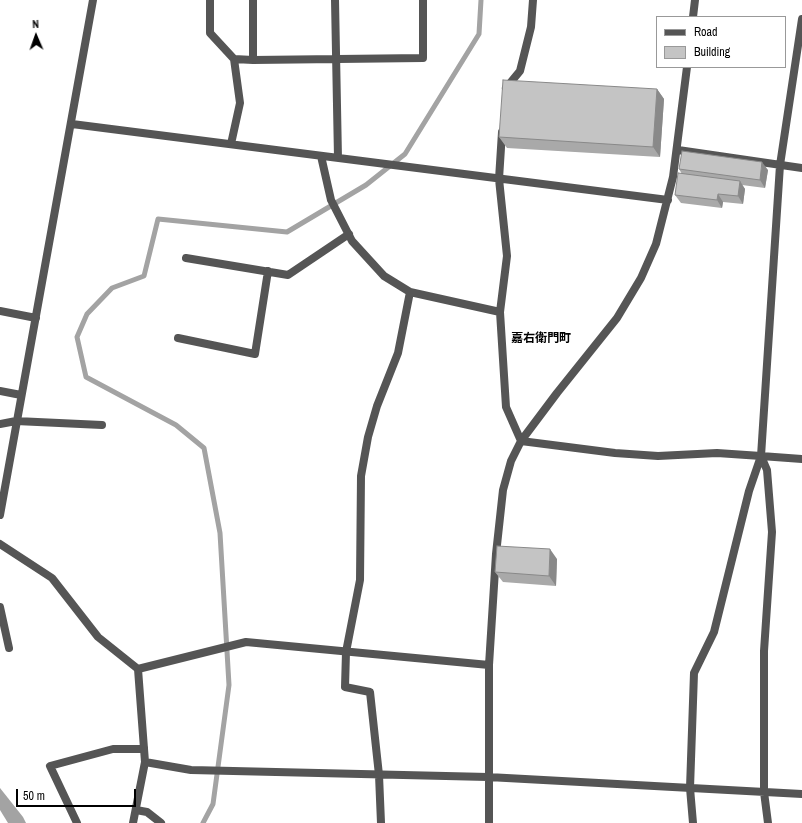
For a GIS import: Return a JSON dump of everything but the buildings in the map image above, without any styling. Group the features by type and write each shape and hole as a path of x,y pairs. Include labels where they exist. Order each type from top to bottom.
{"street":[{"path":"0,515 94,0"},
{"path":"210,0 210,33 234,59 240,104 231,144"},
{"path":"253,0 253,60"},
{"path":"335,0 338,158"},
{"path":"234,59 423,58 423,0"},
{"path":"505,94 506,86 520,71 531,28 533,0"},
{"path":"693,16 695,0"},
{"path":"693,823 690,788 694,672 714,632 749,491 761,456 780,165 802,19"},
{"path":"490,823 488,777 489,665 496,554 503,490 510,461 521,441 557,392 617,318 641,278 656,244 668,200 678,150 687,68"},
{"path":"72,124 668,200"},
{"path":"503,125 499,179 507,256 500,312 506,407 521,441"},
{"path":"678,150 802,168"},
{"path":"321,156 331,200 352,241 384,276 410,292 500,312"},
{"path":"186,258 288,275 349,234"},
{"path":"178,338 255,354 268,271"},
{"path":"381,823 379,774 370,692 345,687 346,652 360,580 361,476 368,437 377,406 398,353 410,292"},
{"path":"0,311 36,318"},
{"path":"0,391 21,395"},
{"path":"0,424 16,421 102,425"},
{"path":"521,441 584,450 651,455 717,453 802,459"},
{"path":"761,456 767,470 772,532 764,651 764,792 768,823"},
{"path":"0,544 52,578 98,637 138,669 145,762 133,823"},
{"path":"0,607 9,648"},
{"path":"138,669 246,642 489,665"},
{"path":"77,823 50,766 113,749 144,749"},
{"path":"145,762 191,770 488,777 802,794"},
{"path":"136,810 147,812 161,823"}],"shaded area":[{"path":"0,788 26,823 8,823 0,810"}],"waterway":[{"path":"203,823 213,804 229,685 220,533 204,448 176,425 86,377 77,337 87,314 112,288 144,276 158,219 287,232 366,185 405,154 479,34 481,0"}],"district":[{"name":"嘉右衛門町","path":"541,339"}]}
